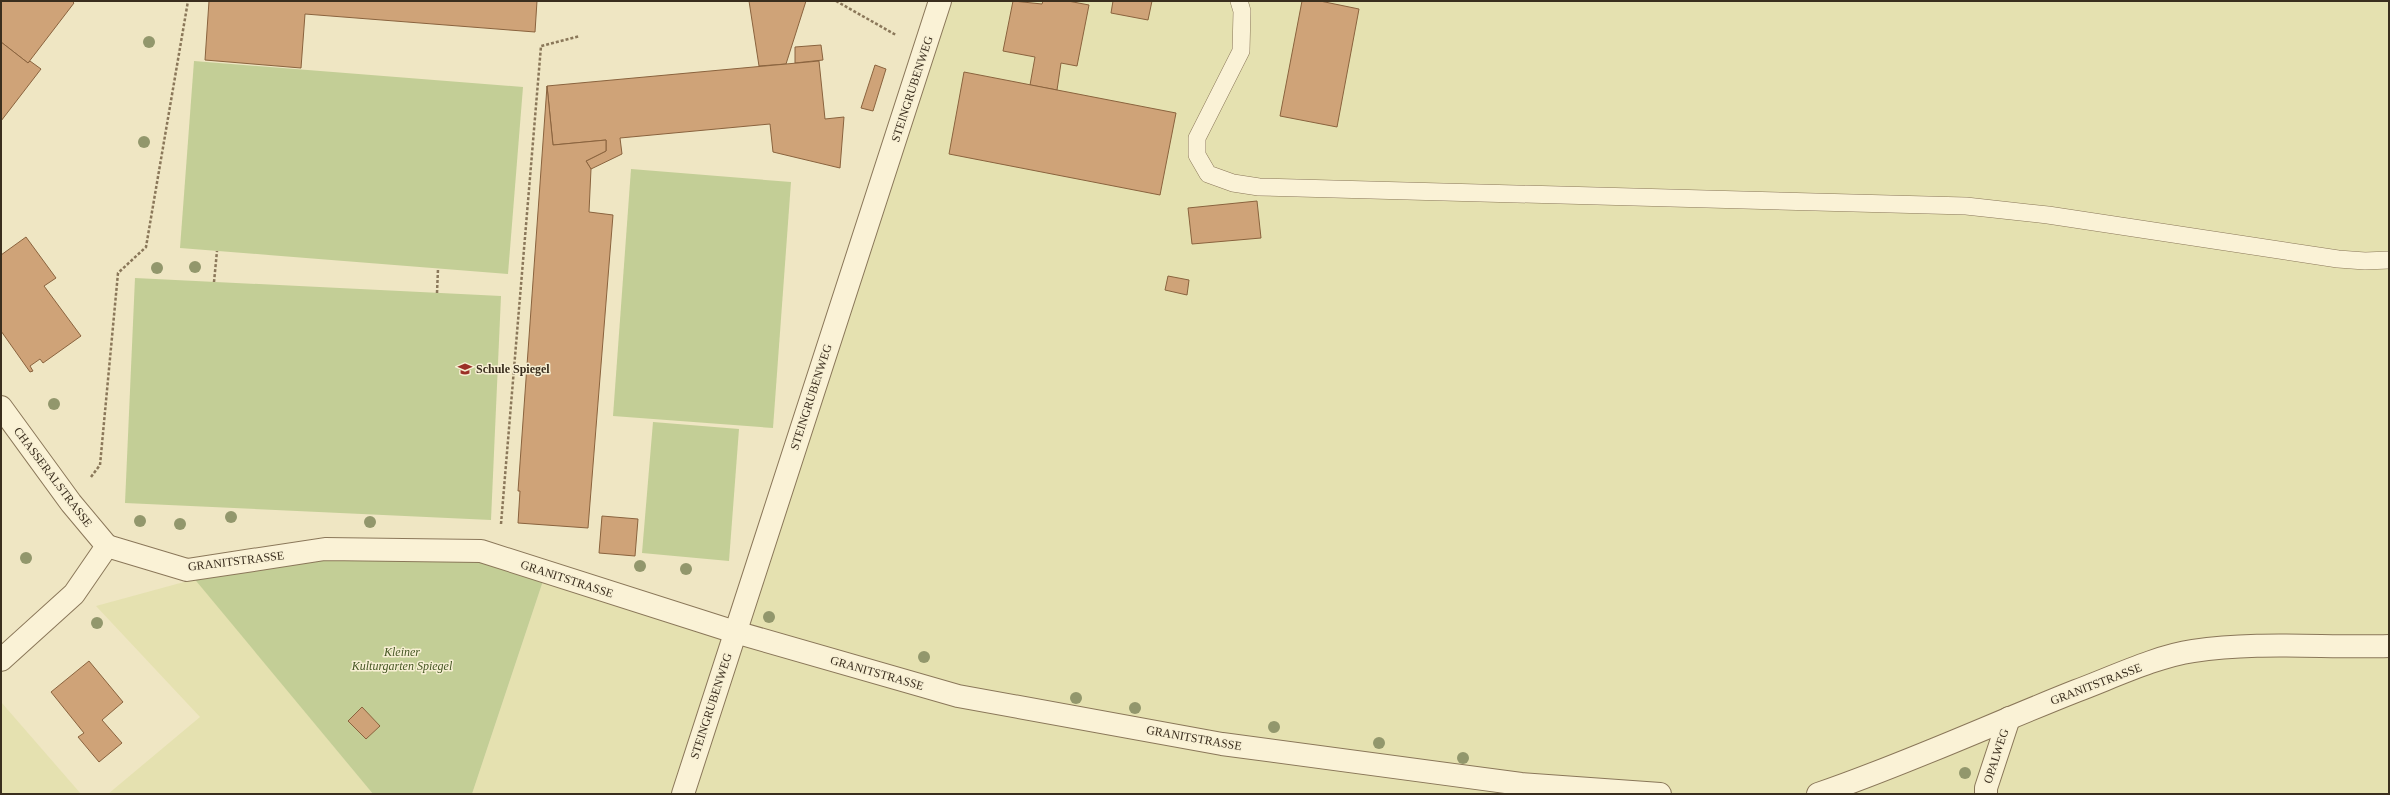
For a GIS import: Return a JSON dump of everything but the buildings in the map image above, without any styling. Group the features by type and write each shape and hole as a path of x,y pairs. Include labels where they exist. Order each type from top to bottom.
{"street":[{"name":"STEINGRUBENWEG","path":"682,794 940,1"},
{"name":"CHASSERALSTRASSE","path":"1,407 71,503 107,546"},
{"name":"GRANITSTRASSE","path":"107,546 187,570 325,550 481,551 735,632 958,696 1222,744 1521,784 1660,794"},
{"path":"1,660 74,594 107,546"},
{"name":"GRANITSTRASSE","path":"1818,794 1876,774 2009,718 2138,667 2192,651 2269,644 2389,646"},
{"name":"OPALWEG","path":"1986,794 1986,788 2009,718"}],"lane":[{"path":"1239,1 1242,11 1241,51 1197,138 1198,155 1208,174 1233,183 1259,187 1966,206 2056,216 2338,259 2389,260"}],"path":[{"path":"71,503 100,465 118,273 146,247 188,1"},
{"path":"836,1 924,52"},
{"path":"498,556 541,46 580,36"},
{"path":"214,282 217,251"},
{"path":"437,293 438,269"}],"shaded area":[{"path":"941,1 2389,1 2389,794 472,794 546,572 735,632"},
{"path":"195,579 373,794 108,794 200,717 96,606"},
{"path":"1,702 81,794 1,794"}],"green space":[{"path":"194,61 523,87 508,274 180,248"},
{"path":"631,169 791,182 773,428 613,416"},
{"path":"135,278 501,296 491,520 125,503"},
{"path":"653,422 739,429 729,561 642,553"},
{"name":"Kleiner Kulturgarten Spiegel","path":"325,549 481,551 546,572 472,794 373,794 187,570"}],"place":[{"name":"Schule Spiegel","path":"465,369"}]}
